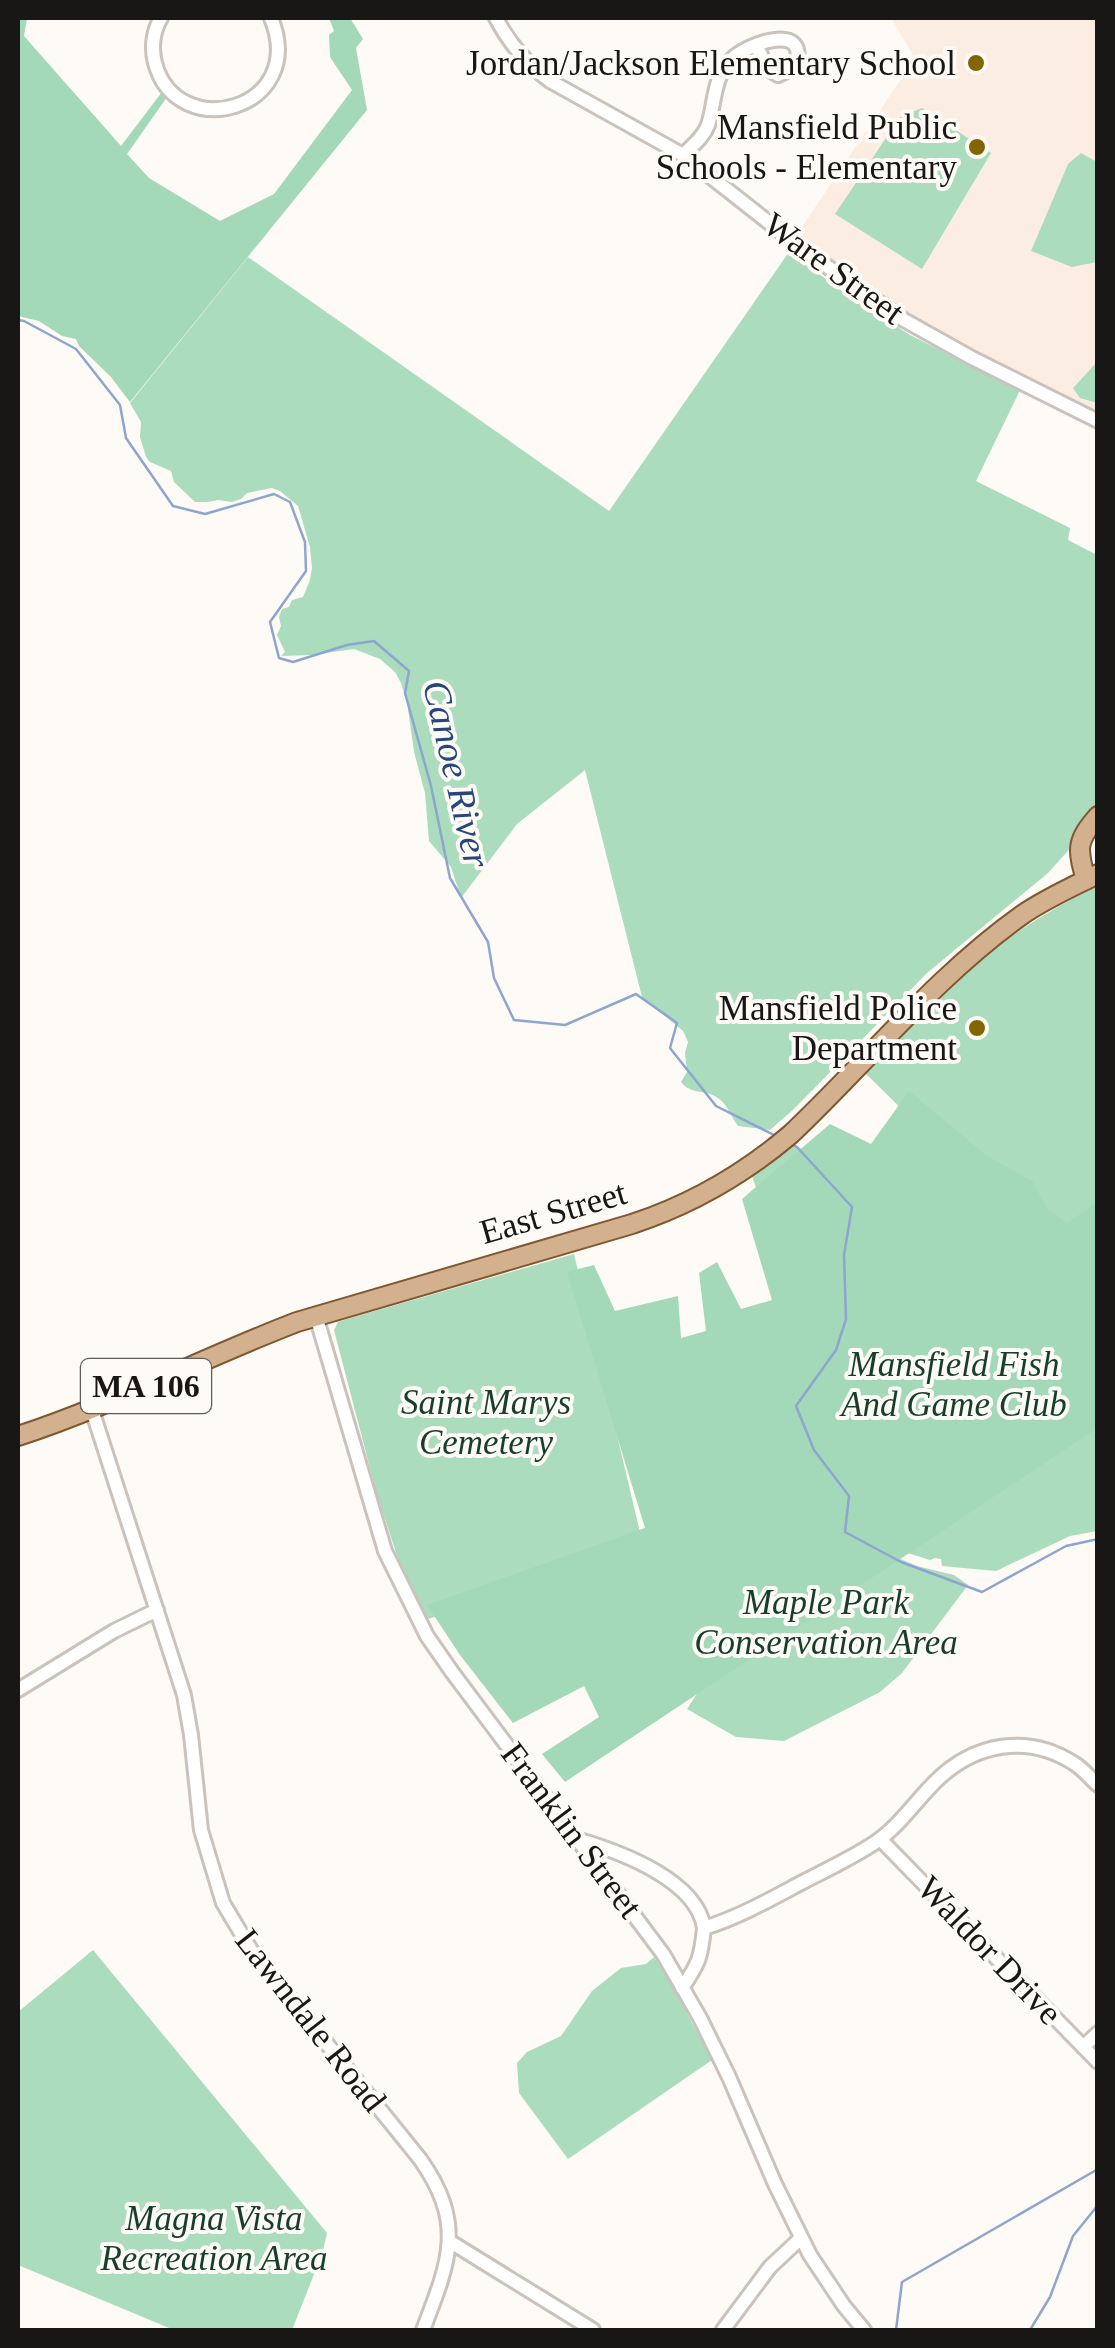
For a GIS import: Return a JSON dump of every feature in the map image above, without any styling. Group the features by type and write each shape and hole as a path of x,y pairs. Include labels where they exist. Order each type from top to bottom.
{"main road":[{"path":"1092,877 1080,858 1080,842 1098,816"},
{"name":"East Street","path":"18,1436 92,1410 246,1342 316,1316 648,1219 716,1187 784,1140 938,984 986,942 1026,913 1092,877"}],"street":[{"path":"160,18 152,50 160,78 171,92 189,104 216,109 230,109 248,101 270,79 278,58 278,34 271,18"},
{"name":"Ware Street","path":"496,18 508,39 550,81 683,155 805,252 904,320 1098,421"},
{"path":"683,155 708,124 720,76 730,60 756,44"},
{"name":"Franklin Street","path":"316,1316 379,1535 401,1587 438,1653 645,1928 729,2077 801,2238 826,2280 864,2330"},
{"name":"Lawndale Road","path":"92,1410 184,1696 200,1830 224,1903 251,1950 374,2100 434,2180 443,2201 449,2242 442,2280 422,2330"},
{"path":"18,1690 114,1631 157,1610"},
{"path":"704,1928 733,1919 880,1839 936,1780 975,1754 1000,1746 1026,1744 1076,1764 1098,1784"},
{"name":"Waldor Drive","path":"880,1839 1098,2062"},
{"path":"578,1840 633,1859 676,1886 697,1910 704,1928 703,1949 682,1988"},
{"path":"1083,2046 1098,2033"},
{"path":"723,2330 770,2266 801,2238"},
{"path":"449,2242 593,2330"}],"shaded area":[{"name":"Mansfield Public Schools - Elementary","path":"891,18 1097,18 1097,414 949,339 849,277 796,236 915,58"}],"green space":[{"path":"18,18 27,18 24,36 121,146 162,92 167,97 127,154 149,178 220,221 274,194 352,90 330,57 329,35 334,31 329,18 350,18 363,39 356,48 367,110 130,402 76,339 62,336 39,321 18,316"},
{"path":"922,108 991,153 922,269 835,214 900,117"},
{"path":"1081,153 1097,162 1097,262 1072,267 1031,251 1068,164"},
{"path":"789,252 910,335 1020,390 976,481 1070,528 1068,540 1097,555 1097,810 1048,873 927,973 770,1130 738,1126 718,1098 689,1089 681,1082 687,1072 688,1042 683,1031 642,997 585,770 517,824 461,898 451,867 429,841 425,793 407,702 395,672 380,659 354,649 281,656 285,652 277,635 279,617 292,600 303,597 312,568 298,506 272,488 247,493 232,502 195,502 174,482 171,471 146,457 140,437 141,422 130,403 248,257 609,511"},
{"path":"1097,362 1097,403 1080,398 1073,388"},
{"path":"1097,886 1097,1531 1070,1536 996,1571 942,1566 941,1559 930,1560 853,1539 917,1566 954,1575 968,1585 902,1673 880,1692 784,1741 736,1737 687,1709 725,1651 783,1267 752,1176 792,1145 965,1171 864,1072 936,997 978,961 1027,926"},
{"name":"Mansfield Fish And Game Club","path":"909,1091 987,1156 1032,1181 1048,1210 1067,1223 1097,1203 1097,1428 565,1782 542,1754 599,1717 584,1686 513,1723 427,1605 645,1528 567,1272 594,1265 615,1311 678,1296 681,1338 706,1331 699,1273 717,1262 741,1309 772,1300 742,1199 830,1124 871,1144"},
{"name":"Saint Marys Cemetery","path":"574,1254 644,1549 428,1619 401,1568 376,1491 334,1330 338,1322 347,1319"},
{"name":"Magna Vista Recreation Area","path":"93,1950 327,2233 292,2330 174,2330 18,2265 18,2012"},
{"path":"654,1957 712,2060 568,2159 519,2093 517,2063 527,2052 561,2036 592,1991 621,1968 646,1964"}],"waterway":[{"name":"Canoe River","path":"18,320 76,349 120,405 126,438 173,506 205,514 274,494 290,502 305,542 306,571 270,622 279,658 293,662 374,641 409,671 405,693 431,786 450,878 488,942 494,978 514,1020 565,1025 636,994 677,1023 670,1048 716,1106 778,1137"},
{"name":"Canoe River","path":"790,1143 852,1207 844,1255 846,1319 836,1350 796,1406 814,1450 849,1496 845,1532 901,1562 982,1592 1066,1546 1098,1539"},
{"path":"896,2330 902,2282 1098,2169"},
{"path":"1030,2330 1050,2297 1073,2236 1098,2205"}],"place":[{"name":"Jordan/Jackson Elementary School","path":"976,63"},
{"name":"Mansfield Public Schools - Elementary","path":"977,147"},
{"name":"Mansfield Police Department","path":"977,1028"}],"park label":[{"name":"Maple Park Conservation Area","path":"826,1622"}]}
